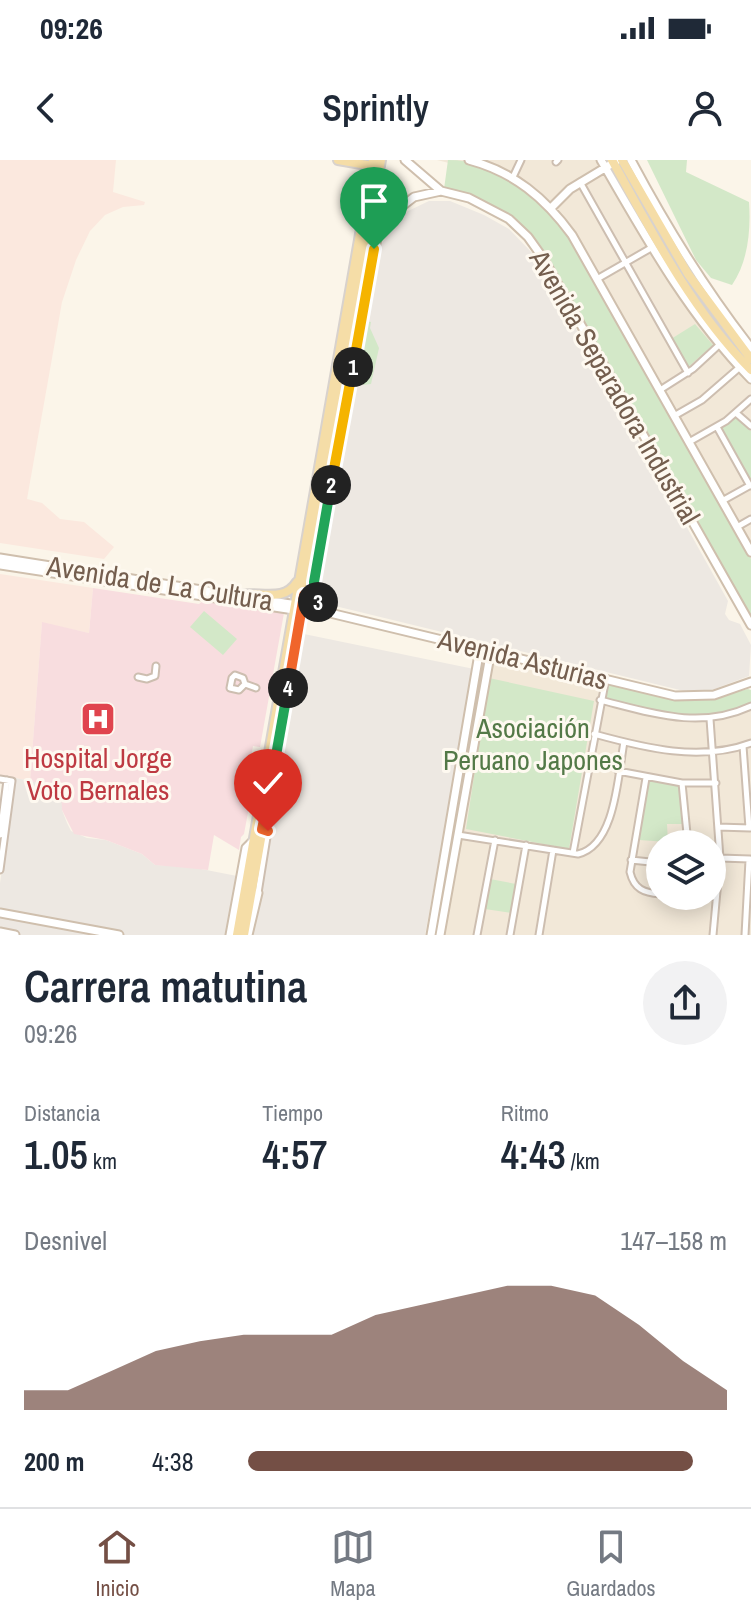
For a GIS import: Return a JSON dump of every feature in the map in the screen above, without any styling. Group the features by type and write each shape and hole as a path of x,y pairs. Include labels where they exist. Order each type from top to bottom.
{"main road":[{"path":"246,935 242,905 265,830 301,574 369,183 369,162 338,160"},
{"path":"237,935 249,844 297,608 304,595 381,160"},
{"path":"612,162 688,274 751,359"},
{"path":"644,208 681,281 751,370"},
{"path":"362,267 374,236 389,215"},
{"path":"238,595 283,595 291,590 301,574"},
{"path":"304,595 321,606"}],"street":[{"name":"Avenida Separadora Industrial","path":"405,160 441,191 469,198 498,212 528,237 751,625"},
{"name":"Avenida Separadora Industrial","path":"469,160 513,177 551,208 572,235 751,552"},
{"path":"513,177 521,160"},
{"path":"631,160 702,280 751,348"},
{"path":"551,208 580,182 612,162 651,248 719,345 751,379"},
{"path":"580,182 688,373"},
{"path":"330,613 315,596 314,582 376,241 389,215 414,197 441,191"},
{"path":"597,279 651,248"},
{"path":"660,390 688,373 719,345"},
{"path":"674,416 702,400 740,367"},
{"path":"689,442 717,427 751,399"},
{"path":"736,413 751,426"},
{"path":"717,427 750,486 722,501"},
{"path":"737,527 751,519"},
{"name":"Avenida de La Cultura","path":"0,558 297,608"},
{"name":"Avenida de La Cultura","path":"0,565 238,595 297,608"},
{"name":"Avenida Asturias","path":"297,608 491,650 675,696 694,698 714,695 748,685"},
{"path":"431,935 480,648"},
{"path":"440,935 491,650"},
{"path":"138,677 147,679 155,676 156,666"},
{"path":"573,853 606,678"},
{"path":"245,684 256,688"},
{"name":"Avenida Asturias","path":"600,700 672,718 710,719 751,706"},
{"path":"710,719 718,830"},
{"path":"594,734 676,752 713,751 751,743"},
{"path":"458,835 573,853 589,850 596,845 607,827 624,742"},
{"path":"718,827 750,828 743,746"},
{"path":"618,771 682,783 716,783"},
{"path":"646,778 631,860 632,882 646,892"},
{"path":"0,870 6,780"},
{"path":"682,783 687,830"},
{"path":"0,835 4,819"},
{"path":"246,935 258,893 265,830"},
{"path":"477,935 495,840"},
{"path":"575,841 589,850"},
{"path":"510,935 526,845"},
{"path":"539,935 553,850"},
{"path":"726,858 750,859 749,921 745,935"},
{"path":"631,860 646,862"},
{"path":"230,935 242,905"},
{"path":"713,935 715,910"},
{"path":"0,913 119,935"},
{"path":"0,932 15,935"}],"shaded area":[{"path":"0,160 116,160 113,192 145,202 144,205 123,207 105,215 90,231 76,260 62,302 27,499 42,503 60,519 84,522 114,547 104,559 0,543"},
{"path":"437,160 605,160 674,281 751,375 751,585 536,202 473,169"},
{"path":"429,201 450,201 484,215 509,229 536,257 728,601 725,614 729,620 740,624 751,645 749,676 709,691 684,691 331,605 316,587 374,256 392,227 408,211"},
{"path":"0,574 93,588 89,633 42,623 30,781 0,775"},
{"name":"Hospital Jorge Voto Bernales","path":"93,588 199,604 205,599 284,613 260,747 253,746 247,779 254,780 244,834 239,850 214,835 208,870 155,865 142,854 106,840 74,834 62,810 61,787 30,781 42,622 89,633"},
{"path":"304,634 474,669 425,935 0,935 0,883 15,778 62,787 62,810 71,831 142,854 155,865 186,866 237,876 253,871"},
{"path":"486,656 691,709 751,693 751,935 436,935"}],"green space":[{"path":"448,160 465,161 495,171 522,188 560,220 751,559 751,624 540,248 520,226 498,209 473,197 444,189"},
{"path":"647,160 687,160 686,172 749,202 747,245 742,266 732,285 711,278 696,260"},
{"path":"366,321 371,322 370,328 379,348 371,384 363,385 364,379 355,377"},
{"path":"695,324 713,345 687,368 671,339"},
{"path":"736,416 751,431 751,482 720,428"},
{"path":"204,611 237,639 223,655 190,627"},
{"name":"Asociación Peruano Japones","path":"489,678 594,701 569,849 466,829"},
{"path":"606,682 680,699 704,700 748,689 751,690 751,703 714,714 659,712 603,699"},
{"path":"648,781 680,785 683,824 667,824 667,830 646,830 646,840 639,840"},
{"path":"490,879 516,884 511,913 485,909"}],"place":[{"name":"Hospital Jorge Voto Bernales","path":"98,719"}],"route":[{"path":"268,831 262,829 304,595 321,606 315,596 314,582 374,249"}]}
